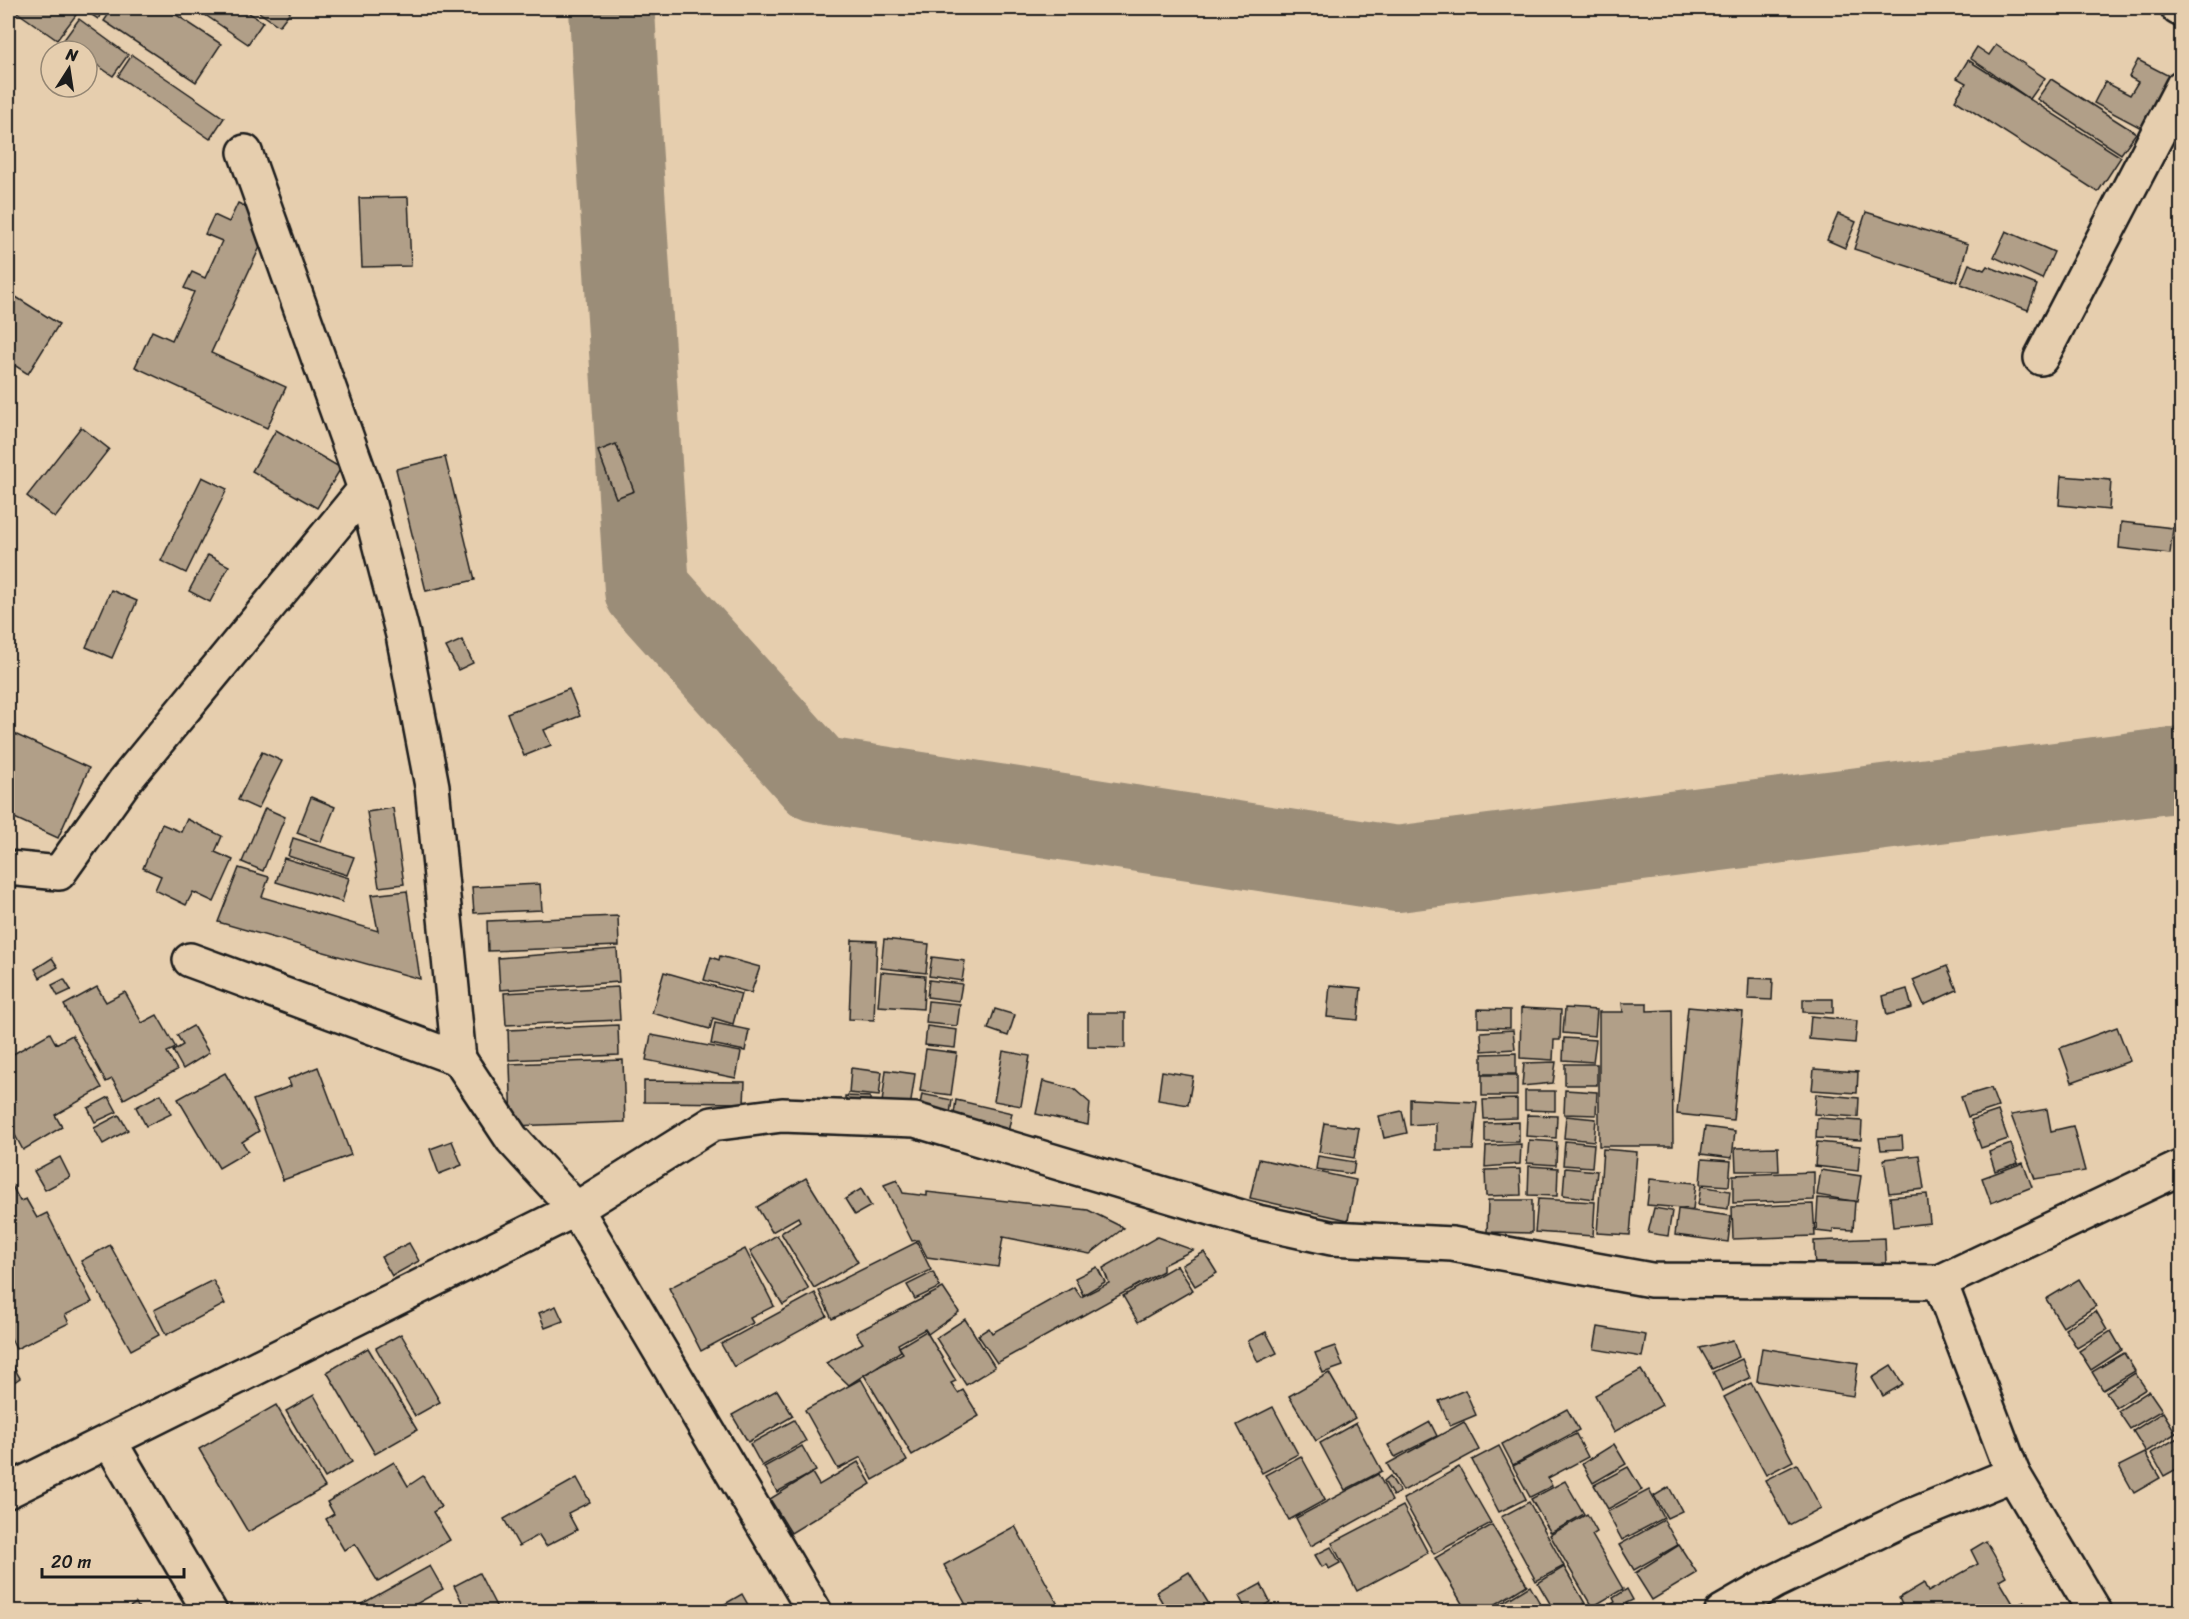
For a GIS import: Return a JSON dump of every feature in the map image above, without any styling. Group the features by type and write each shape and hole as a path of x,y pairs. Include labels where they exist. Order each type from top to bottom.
{"street":[{"path":"2041,358 2181,87"},
{"path":"245,152 365,489 403,635 432,786 459,1059 512,1139 576,1209 814,1611"},
{"path":"8,868 59,873 124,782 365,489"},
{"path":"190,960 459,1059"},
{"path":"8,1491 576,1209 712,1124 782,1116 915,1120 1258,1221 1331,1238 1452,1244 1651,1280 1940,1282 2181,1167"},
{"path":"1940,1282 2013,1474 2095,1611"},
{"path":"110,1442 210,1611"},
{"path":"1732,1609 1774,1582 1906,1518 2013,1474"}],"building":[{"path":"16,8 66,8 76,15 56,39 14,10"},
{"path":"81,8 105,8 98,19"},
{"path":"113,8 166,8 221,44 196,82 104,21"},
{"path":"195,8 241,8 263,22 248,44"},
{"path":"253,8 293,8 279,26"},
{"path":"79,19 128,55 113,76 99,66 99,39 64,39"},
{"path":"1996,45 2045,78 2030,99 1970,58 1977,47 1989,55"},
{"path":"132,55 224,118 210,139 118,76"},
{"path":"1968,60 2121,157 2098,192 1955,100 1966,83 1957,78"},
{"path":"2138,60 2175,79 2147,131 2094,103 2105,82 2130,95 2138,82 2129,77"},
{"path":"2051,79 2136,133 2121,154 2037,99"},
{"path":"408,197 411,266 362,267 359,198"},
{"path":"238,203 263,215 266,234 211,353 286,387 267,428 135,367 152,331 172,340 194,292 184,288 192,272 205,278 222,241 205,234 214,215 229,222"},
{"path":"1866,212 1968,244 1957,282 1854,249"},
{"path":"1838,214 1856,222 1845,248 1827,240"},
{"path":"2006,231 2054,252 2042,279 1994,257"},
{"path":"1969,264 1984,270 1987,266 2037,285 2028,310 1961,284"},
{"path":"8,292 59,324 28,374 8,361 8,326 11,319 8,317"},
{"path":"81,427 109,449 55,518 27,496"},
{"path":"276,430 341,468 317,508 252,471"},
{"path":"616,444 634,491 616,498 598,451"},
{"path":"445,457 475,580 426,591 396,469"},
{"path":"2061,476 2111,480 2109,510 2059,505"},
{"path":"202,477 227,489 186,573 161,561"},
{"path":"2121,522 2173,528 2170,554 2119,548"},
{"path":"208,555 229,566 210,602 189,591"},
{"path":"111,590 137,601 112,658 86,647"},
{"path":"462,640 473,663 458,670 446,647"},
{"path":"569,689 580,716 544,730 551,745 524,756 507,713"},
{"path":"8,731 89,768 58,838 8,815"},
{"path":"262,752 282,761 258,809 238,800"},
{"path":"311,797 335,807 321,842 297,833"},
{"path":"265,808 285,817 263,871 242,862"},
{"path":"393,808 404,884 379,887 367,812"},
{"path":"187,819 222,836 215,852 233,860 214,902 193,892 186,905 155,890 161,876 143,868 162,824 181,832"},
{"path":"293,838 354,857 347,875 288,856"},
{"path":"284,858 349,878 342,902 276,882"},
{"path":"239,868 269,877 262,897 378,931 371,895 407,891 420,979 218,922"},
{"path":"540,884 542,910 474,913 472,887"},
{"path":"618,916 619,946 488,951 487,921"},
{"path":"884,939 929,944 926,973 881,968"},
{"path":"852,940 877,941 874,1020 849,1019"},
{"path":"617,949 619,982 500,990 498,958"},
{"path":"720,956 760,967 751,993 704,980 711,957 719,960"},
{"path":"932,957 965,961 962,981 929,976"},
{"path":"52,958 58,967 40,978 35,969"},
{"path":"1947,966 1957,990 1924,1005 1913,980"},
{"path":"664,972 741,994 733,1024 713,1018 710,1029 652,1013"},
{"path":"881,972 925,976 923,1009 878,1006"},
{"path":"1749,978 1773,979 1772,1000 1748,999"},
{"path":"64,979 71,990 58,996 52,985"},
{"path":"929,980 962,984 959,1001 927,997"},
{"path":"1330,985 1361,988 1358,1020 1327,1017"},
{"path":"97,987 106,1002 125,992 142,1023 157,1015 176,1048 167,1052 177,1070 124,1099 112,1079 106,1082 64,1005"},
{"path":"618,987 620,1020 506,1025 504,993"},
{"path":"1907,989 1912,1008 1887,1015 1883,996"},
{"path":"1803,999 1833,999 1833,1013 1803,1012"},
{"path":"928,1001 960,1004 957,1026 926,1023"},
{"path":"1622,1003 1647,1003 1647,1011 1672,1010 1673,1146 1599,1146 1599,1012 1623,1012"},
{"path":"1688,1007 1743,1012 1733,1120 1677,1114"},
{"path":"1521,1008 1561,1010 1560,1040 1554,1040 1553,1060 1520,1058"},
{"path":"1565,1008 1597,1010 1595,1036 1563,1033"},
{"path":"995,1009 1015,1015 1008,1036 988,1029"},
{"path":"1478,1009 1510,1010 1510,1028 1478,1027"},
{"path":"1088,1013 1125,1013 1125,1048 1088,1047"},
{"path":"1811,1016 1857,1021 1855,1043 1809,1039"},
{"path":"715,1023 749,1030 745,1051 711,1044"},
{"path":"618,1025 619,1055 509,1060 508,1030"},
{"path":"193,1026 209,1053 183,1069 173,1051 183,1045 177,1035"},
{"path":"927,1026 957,1030 955,1048 925,1045"},
{"path":"2117,1027 2130,1061 2072,1082 2060,1048"},
{"path":"1513,1030 1515,1049 1482,1051 1481,1032"},
{"path":"50,1033 56,1044 72,1035 102,1088 55,1115 62,1127 23,1150 8,1122 8,1057"},
{"path":"651,1035 741,1052 736,1078 646,1060"},
{"path":"1564,1038 1596,1040 1593,1062 1563,1060"},
{"path":"926,1049 957,1053 951,1095 920,1091"},
{"path":"1003,1051 1030,1056 1021,1106 994,1101"},
{"path":"1516,1053 1516,1074 1482,1074 1482,1054"},
{"path":"623,1060 625,1122 512,1126 510,1064"},
{"path":"1556,1062 1553,1083 1522,1086 1524,1063"},
{"path":"1565,1064 1597,1064 1597,1085 1565,1085"},
{"path":"318,1067 351,1155 283,1180 253,1100 291,1086 288,1079"},
{"path":"851,1068 882,1072 879,1096 849,1093"},
{"path":"1814,1069 1858,1072 1857,1093 1812,1090"},
{"path":"886,1070 915,1074 909,1115 881,1111"},
{"path":"1162,1071 1193,1076 1188,1105 1158,1100"},
{"path":"225,1073 259,1131 242,1142 248,1151 219,1168 178,1099"},
{"path":"1482,1075 1517,1075 1517,1096 1482,1096"},
{"path":"644,1081 745,1082 744,1103 644,1102"},
{"path":"1043,1081 1074,1089 1090,1103 1088,1125 1036,1114"},
{"path":"1991,1088 1998,1107 1968,1117 1961,1097"},
{"path":"1565,1090 1597,1092 1596,1115 1564,1114"},
{"path":"1525,1091 1555,1091 1555,1111 1525,1110"},
{"path":"161,1094 171,1114 146,1126 136,1107"},
{"path":"922,1094 952,1100 949,1121 918,1115"},
{"path":"1816,1094 1859,1098 1858,1117 1814,1114"},
{"path":"845,1096 870,1097 870,1116 845,1114"},
{"path":"109,1097 117,1112 95,1122 88,1108"},
{"path":"1410,1099 1477,1102 1473,1150 1436,1150 1436,1123 1410,1125"},
{"path":"1517,1099 1517,1118 1484,1119 1483,1100"},
{"path":"956,1100 1012,1113 1007,1137 953,1121"},
{"path":"2047,1109 2051,1131 2073,1126 2085,1171 2035,1179 2011,1115"},
{"path":"1402,1111 1407,1133 1384,1138 1379,1116"},
{"path":"1998,1111 2008,1139 1981,1148 1971,1120"},
{"path":"119,1115 128,1130 103,1144 94,1128"},
{"path":"1527,1115 1557,1116 1556,1138 1526,1136"},
{"path":"1566,1116 1596,1119 1594,1141 1564,1138"},
{"path":"1817,1118 1862,1121 1861,1140 1816,1138"},
{"path":"1519,1122 1519,1142 1485,1142 1485,1123"},
{"path":"1324,1123 1359,1128 1354,1158 1319,1152"},
{"path":"1705,1127 1735,1131 1732,1158 1701,1154"},
{"path":"1902,1136 1903,1149 1881,1150 1879,1138"},
{"path":"1529,1140 1557,1142 1556,1165 1527,1163"},
{"path":"452,1141 462,1165 439,1174 430,1149"},
{"path":"1565,1141 1594,1144 1592,1167 1563,1165"},
{"path":"1817,1142 1860,1146 1858,1171 1815,1166"},
{"path":"1521,1144 1520,1164 1485,1167 1486,1146"},
{"path":"2011,1144 2018,1163 1995,1171 1989,1152"},
{"path":"1778,1147 1779,1171 1736,1171 1735,1148"},
{"path":"1603,1149 1637,1152 1630,1235 1597,1233"},
{"path":"1919,1155 1924,1189 1889,1193 1884,1159"},
{"path":"1318,1156 1355,1162 1353,1174 1316,1169"},
{"path":"60,1157 70,1177 45,1190 34,1171"},
{"path":"1259,1159 1356,1180 1348,1220 1250,1198"},
{"path":"1702,1159 1731,1161 1729,1186 1700,1184"},
{"path":"2023,1163 2032,1187 1991,1203 1982,1178"},
{"path":"1529,1166 1558,1168 1557,1196 1528,1195"},
{"path":"1565,1168 1597,1171 1594,1199 1563,1195"},
{"path":"1520,1169 1521,1195 1486,1196 1485,1170"},
{"path":"1821,1170 1861,1176 1857,1202 1817,1195"},
{"path":"1814,1172 1814,1200 1733,1203 1733,1175"},
{"path":"806,1178 858,1262 814,1288 781,1233 800,1221 798,1217 772,1232 757,1207"},
{"path":"1650,1179 1696,1183 1693,1209 1647,1205"},
{"path":"897,1180 903,1193 927,1196 927,1192 1088,1210 1124,1228 1090,1254 1003,1237 998,1267 927,1257 918,1240 912,1241 884,1185"},
{"path":"10,1182 20,1201 26,1199 37,1218 47,1213 92,1302 65,1315 69,1323 16,1349 8,1332 8,1184"},
{"path":"1701,1186 1730,1191 1728,1209 1698,1205"},
{"path":"861,1189 871,1206 855,1215 845,1199"},
{"path":"1927,1194 1930,1223 1893,1227 1890,1197"},
{"path":"1818,1198 1855,1201 1853,1230 1833,1229 1833,1233 1816,1231"},
{"path":"1538,1199 1595,1202 1593,1236 1535,1232"},
{"path":"1488,1200 1532,1200 1532,1233 1487,1232"},
{"path":"1813,1204 1815,1236 1733,1239 1732,1207"},
{"path":"1654,1208 1672,1211 1668,1236 1648,1233"},
{"path":"1678,1209 1731,1216 1728,1242 1675,1235"},
{"path":"777,1235 809,1289 783,1305 750,1251"},
{"path":"1157,1237 1193,1250 1163,1265 1163,1271 997,1363 978,1335 989,1328 992,1333 1074,1287 1081,1297 1109,1283 1103,1268"},
{"path":"1885,1238 1886,1263 1876,1264 1876,1272 1815,1274 1814,1241"},
{"path":"917,1242 931,1270 832,1319 819,1291"},
{"path":"409,1243 419,1261 392,1276 381,1257"},
{"path":"110,1245 159,1335 131,1350 81,1261"},
{"path":"745,1249 774,1306 750,1318 753,1323 701,1351 669,1288"},
{"path":"1204,1252 1217,1273 1195,1286 1182,1265"},
{"path":"1177,1265 1193,1290 1138,1322 1123,1296"},
{"path":"1097,1267 1105,1282 1083,1295 1075,1278"},
{"path":"933,1272 940,1287 915,1299 907,1285"},
{"path":"2079,1279 2096,1306 2063,1327 2046,1299"},
{"path":"213,1280 225,1304 166,1335 154,1310"},
{"path":"943,1288 959,1312 928,1334 925,1329 898,1344 901,1351 849,1385 826,1363 863,1343 856,1333 859,1331"},
{"path":"815,1293 827,1316 734,1367 721,1344"},
{"path":"556,1306 563,1321 545,1328 539,1313"},
{"path":"2096,1311 2107,1330 2077,1348 2065,1329"},
{"path":"965,1319 995,1367 966,1385 936,1338"},
{"path":"1598,1327 1646,1335 1642,1357 1594,1349"},
{"path":"926,1331 956,1381 951,1383 958,1393 963,1390 979,1416 912,1455 864,1375 903,1353 899,1347"},
{"path":"2111,1331 2122,1350 2091,1370 2079,1351"},
{"path":"1266,1332 1277,1353 1258,1362 1248,1341"},
{"path":"401,1334 440,1402 415,1416 376,1348"},
{"path":"1733,1340 1739,1357 1712,1369 1700,1348"},
{"path":"1335,1346 1343,1366 1323,1373 1315,1353"},
{"path":"368,1348 417,1430 375,1454 327,1372"},
{"path":"1762,1348 1858,1363 1853,1396 1757,1381"},
{"path":"2124,1353 2135,1371 2103,1390 2092,1372"},
{"path":"1742,1359 1750,1378 1722,1391 1713,1372"},
{"path":"8,1360 20,1378 8,1386"},
{"path":"1891,1366 1903,1384 1883,1396 1872,1378"},
{"path":"1641,1370 1662,1405 1614,1432 1595,1395"},
{"path":"1329,1373 1355,1418 1316,1441 1289,1396"},
{"path":"2135,1373 2146,1389 2116,1408 2106,1392"},
{"path":"861,1379 907,1461 873,1480 861,1457 838,1469 805,1410"},
{"path":"1751,1383 1793,1461 1766,1475 1724,1397"},
{"path":"777,1390 793,1416 748,1442 732,1415"},
{"path":"1465,1390 1476,1415 1450,1426 1439,1401"},
{"path":"2149,1391 2162,1410 2130,1429 2118,1411"},
{"path":"314,1395 352,1462 325,1478 286,1411"},
{"path":"276,1405 325,1487 248,1532 199,1449"},
{"path":"1273,1407 1298,1454 1262,1473 1237,1425"},
{"path":"1567,1409 1579,1430 1513,1465 1502,1444"},
{"path":"2163,1412 2176,1433 2146,1452 2133,1431"},
{"path":"794,1420 806,1441 762,1466 750,1444"},
{"path":"1430,1422 1437,1436 1395,1457 1388,1445"},
{"path":"1464,1422 1479,1450 1403,1491 1387,1464"},
{"path":"1356,1423 1382,1471 1345,1490 1320,1443"},
{"path":"1576,1434 1588,1457 1548,1478 1552,1486 1530,1497 1513,1466"},
{"path":"2179,1437 2182,1441 2182,1466 2164,1476 2151,1453"},
{"path":"1614,1444 1626,1464 1593,1483 1582,1464"},
{"path":"802,1446 816,1471 777,1492 764,1467"},
{"path":"1499,1446 1526,1499 1499,1512 1472,1460"},
{"path":"2145,1453 2160,1478 2134,1493 2119,1466"},
{"path":"1301,1456 1325,1500 1289,1520 1265,1475"},
{"path":"394,1462 408,1486 423,1476 441,1507 433,1512 450,1540 378,1582 355,1544 344,1550 326,1519 334,1514 327,1502"},
{"path":"858,1462 871,1484 791,1533 770,1499 812,1473 819,1485"},
{"path":"1797,1464 1821,1508 1789,1525 1765,1480"},
{"path":"1459,1467 1491,1523 1434,1554 1403,1499"},
{"path":"1628,1467 1642,1490 1608,1509 1594,1485"},
{"path":"1378,1474 1392,1501 1311,1546 1296,1518"},
{"path":"1390,1476 1400,1492 1393,1496 1384,1481"},
{"path":"577,1478 590,1502 568,1513 577,1530 546,1546 539,1535 519,1546 504,1519"},
{"path":"1565,1481 1584,1514 1551,1533 1531,1499"},
{"path":"1669,1487 1682,1511 1667,1518 1654,1496"},
{"path":"1649,1490 1664,1518 1622,1540 1607,1512"},
{"path":"1529,1502 1564,1566 1536,1581 1501,1517"},
{"path":"1403,1506 1428,1553 1357,1591 1332,1543"},
{"path":"1587,1514 1597,1532 1592,1535 1623,1589 1592,1607 1550,1535"},
{"path":"1664,1520 1678,1545 1634,1570 1619,1545"},
{"path":"1492,1525 1527,1585 1483,1612 1467,1612 1435,1558"},
{"path":"1015,1526 1062,1612 970,1612 944,1565"},
{"path":"1986,1541 2006,1576 1999,1580 2015,1607 2024,1601 2029,1612 1896,1612 1903,1607 1899,1598 1924,1583 1928,1592 1978,1564 1971,1550"},
{"path":"1679,1545 1697,1573 1652,1600 1635,1573"},
{"path":"1331,1547 1340,1563 1329,1569 1327,1564 1322,1567 1315,1555"},
{"path":"430,1566 443,1589 402,1612 347,1612"},
{"path":"1564,1567 1590,1612 1555,1612 1538,1583"},
{"path":"1189,1572 1209,1604 1196,1612 1168,1612 1156,1592"},
{"path":"479,1573 499,1612 467,1612 454,1586"},
{"path":"1261,1584 1270,1602 1254,1612 1247,1612 1239,1596"},
{"path":"1530,1586 1545,1612 1487,1612"},
{"path":"1627,1589 1633,1600 1626,1603 1631,1611 1599,1612 1615,1602 1613,1598"},
{"path":"742,1594 752,1612 711,1612"},
{"path":"136,1603 141,1612 121,1612"},
{"path":"1272,1604 1276,1612 1259,1612"}],"waterway":[{"path":"612,8 647,590 817,779 1397,869 2182,769"}]}
